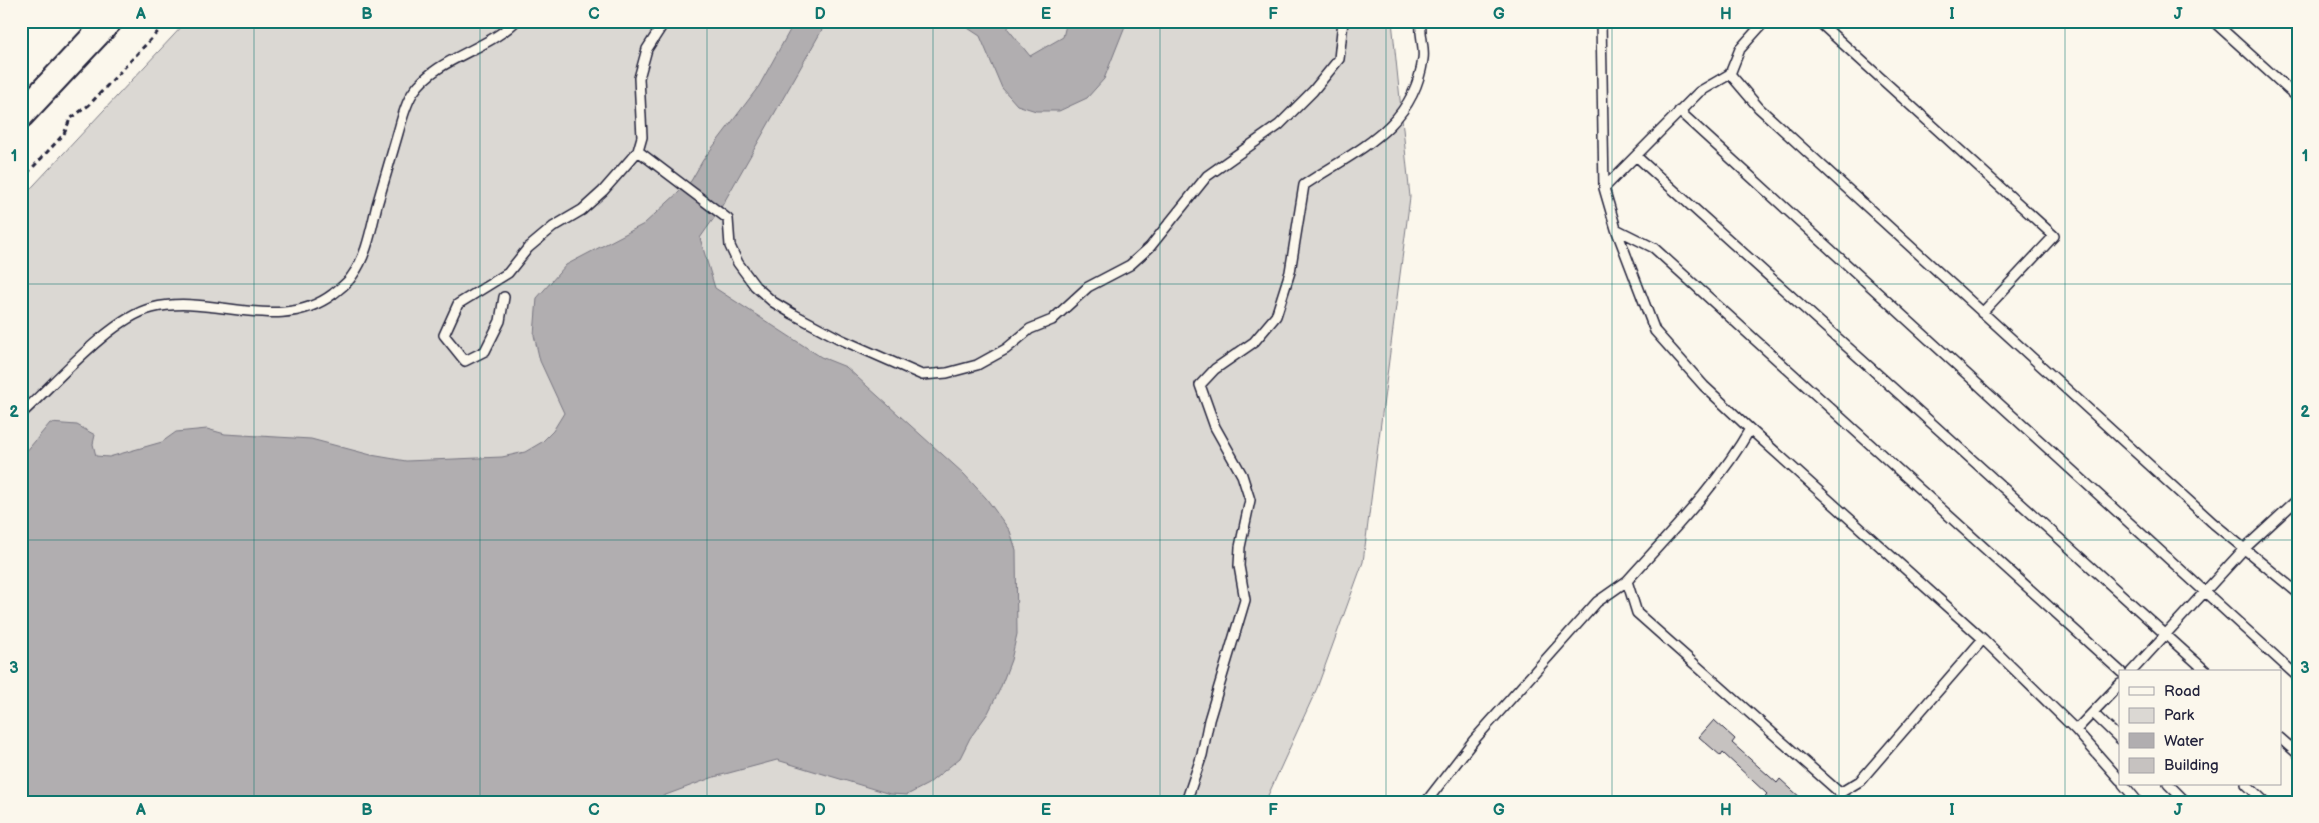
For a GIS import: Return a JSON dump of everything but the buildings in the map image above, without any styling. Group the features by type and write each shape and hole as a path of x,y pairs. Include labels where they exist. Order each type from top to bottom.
{"main road":[{"path":"21,116 109,21"}],"lane":[{"path":"21,414 118,324 151,308 181,304 267,314 311,306 332,295 352,277 364,253 402,118 414,91 429,75 506,32 516,21"},
{"path":"504,297 500,322 485,351 465,361 444,335 458,304 508,273 528,248 553,227 582,210 638,151 642,137 639,78 647,49 665,21"},
{"path":"638,151 728,219 730,246 738,263 754,286 773,302 840,339 922,374 947,373 977,365 1006,349 1030,329 1052,320 1088,287 1130,264 1150,247 1207,176 1279,125 1313,91 1339,59 1343,21"},
{"path":"1186,802 1202,755 1209,720 1234,642 1245,600 1239,566 1240,547 1250,500 1242,475 1215,427 1200,385 1215,369 1254,342 1276,316 1290,272 1304,185 1363,150 1381,135 1407,108 1420,77 1424,57 1421,21"},
{"path":"1601,21 1604,188 1616,229 1655,331 1704,386 1983,640 2076,730 2119,779"},
{"path":"1604,188 1679,110 1699,92 1730,74 1740,49 1765,21"},
{"path":"1818,21 2054,236 1982,313"},
{"path":"2213,21 2298,98"},
{"path":"1730,74 1759,108 2198,510 2298,592"},
{"path":"1679,110 2298,677"},
{"path":"1636,156 2205,670"},
{"path":"1616,229 1654,248 2119,670"},
{"path":"1426,802 1474,740 1597,602 1627,581 1682,520 1734,456 1750,429"},
{"path":"2133,670 2244,548 2298,499"},
{"path":"1627,581 1637,613 1840,793 1860,781 1983,640"},
{"path":"2076,730 2119,685"},
{"path":"2093,713 2119,738"},
{"path":"2282,740 2298,754"},
{"path":"2125,786 2138,802"},
{"path":"2170,786 2186,802"},
{"path":"2248,786 2265,802"}],"path":[{"path":"21,180 64,134 70,119 89,105 168,21"}],"green space":[{"path":"187,21 1392,21 1410,197 1363,562 1317,688 1265,802 21,802 21,199"}],"water":[{"path":"795,21 827,21 719,211 700,238 715,288 821,357 846,367 964,474 986,498 1010,531 1016,550 1017,634 1011,660 1000,689 988,713 970,738 960,758 928,784 907,795 890,794 777,760 714,777 647,802 21,802 21,458 50,423 77,425 95,435 93,444 96,456 109,457 162,442 176,432 207,429 225,434 311,439 371,455 406,461 502,457 525,452 542,442 553,431 564,413 540,361 534,335 537,298 566,265 644,224 691,181 703,160 759,86"},
{"path":"957,21 1009,21 1008,29 1030,56 1063,37 1067,21 1127,21 1104,79 1087,98 1059,111 1036,111 1017,105 1002,88 980,36"}]}
